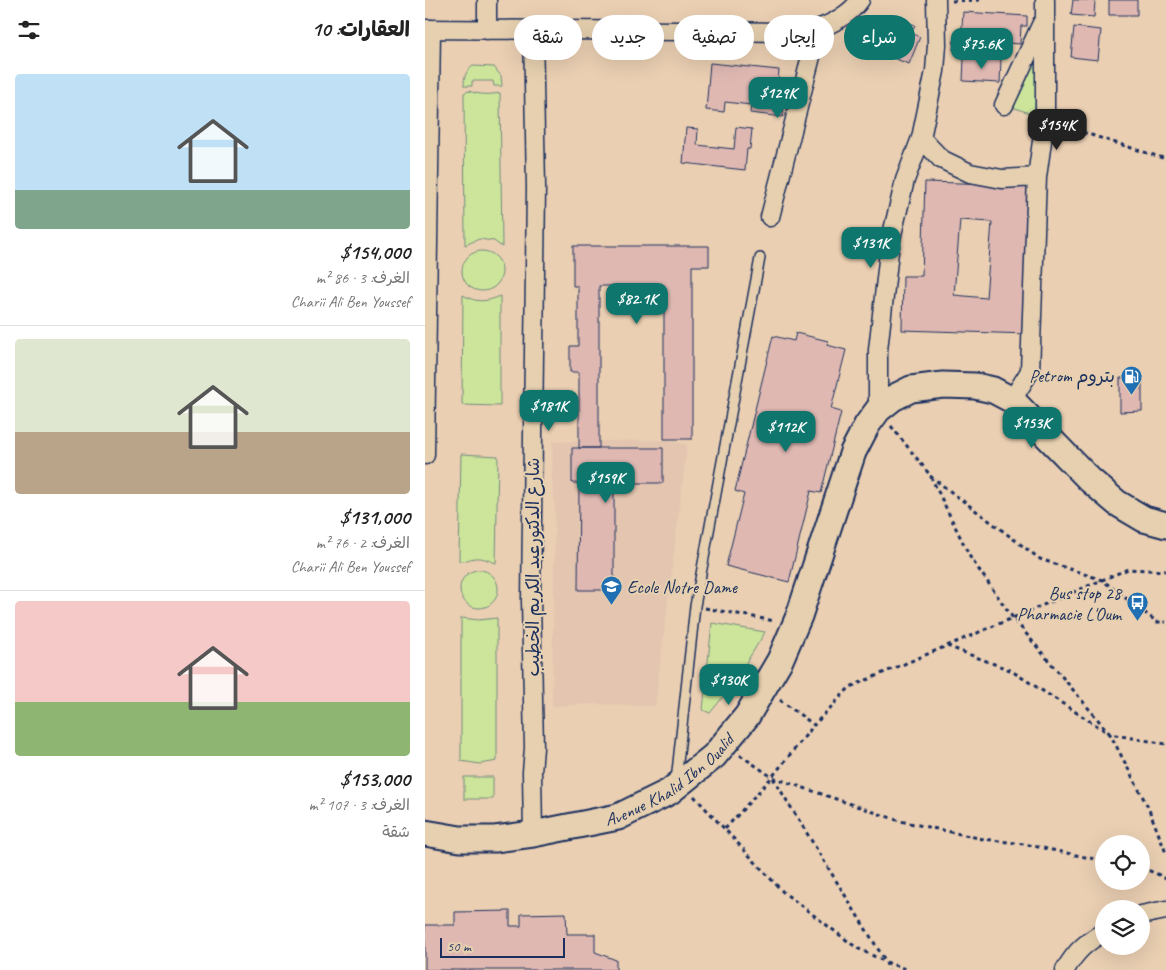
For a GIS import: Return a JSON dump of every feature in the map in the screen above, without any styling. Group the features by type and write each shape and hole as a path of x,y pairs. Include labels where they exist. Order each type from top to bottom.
{"main road":[{"path":"878,410 893,398 911,389 943,385 975,386 993,390 1012,400 1090,480 1117,503 1144,519 1166,525"},
{"name":"Avenue Khalid Ibn Oualid","path":"425,834 473,840 495,839 533,834 618,817 669,792 714,756 747,716 780,660 795,625 814,571 853,452 867,425 878,410"}],"street":[{"path":"487,0 487,30"},
{"path":"834,21 861,0"},
{"path":"1012,400 1030,371 1037,178 1045,120 1045,0"},
{"path":"878,410 879,350 890,244 905,180 921,138 935,71 937,45 936,1"},
{"path":"1003,105 1045,18"},
{"path":"425,455 428,29 514,30"},
{"path":"582,30 764,32"},
{"name":"شارع الدكتورعبد الكريم الخطيب","path":"533,834 532,772 534,748 531,600 536,187 534,60"},
{"path":"770,217 810,60"},
{"path":"921,138 941,159 970,173 1002,179 1037,178"},
{"path":"1150,913 1166,910"},
{"path":"1065,970 1078,951 1095,938"}],"lane":[{"path":"678,785 695,606 760,258"}],"path":[{"path":"936,1 981,0"},
{"path":"1045,120 1166,159"},
{"path":"878,410 930,475 970,557 1013,618 1110,734 1148,808 1166,853"},
{"path":"930,475 1039,559 1101,580 1157,622 1166,622"},
{"path":"725,829 772,777 814,725 850,687 1128,569 1166,571"},
{"path":"695,606 795,625"},
{"path":"947,646 1010,670 1110,734 1166,744"},
{"path":"764,688 814,725"},
{"path":"724,744 772,777 900,821 983,839 1024,844 1095,859"},
{"path":"772,777 889,970"},
{"path":"678,785 725,829 783,892 857,948 885,962 908,970"},
{"path":"1150,871 1166,878"}],"shaded area":[{"name":"Ecole Notre Dame","path":"668,440 687,445 655,706 595,704 552,706 555,509 552,479 553,442"}],"green space":[{"path":"1036,56 1035,115 1012,107"},
{"path":"473,66 494,67 501,76 502,86 494,86 493,81 472,81 472,86 464,86 466,74"},
{"path":"469,91 484,94 500,93 502,247 494,241 479,239 465,245 464,93"},
{"path":"482,251 496,257 502,271 496,285 482,291 468,285 462,271 468,257"},
{"path":"463,295 481,301 491,300 500,296 500,406 462,405"},
{"path":"461,454 498,456 496,563 478,558 459,561"},
{"path":"479,570 493,575 498,589 493,603 479,608 465,603 460,589 465,575"},
{"path":"461,618 479,620 497,618 497,761 480,764 461,761"},
{"path":"712,623 765,632 732,684 710,713 703,710"},
{"path":"464,777 493,777 493,799 464,799"}],"building":[{"path":"1073,0 1095,0 1094,17 1071,15"},
{"path":"1109,0 1137,0 1137,15 1109,15"},
{"path":"963,12 1027,16 1027,26 1021,26 1020,44 980,41 979,52 953,50 954,40 961,41"},
{"path":"1074,27 1101,30 1098,60 1071,57"},
{"path":"915,35 920,37 915,49"},
{"path":"964,58 1001,59 1000,83 963,81"},
{"path":"899,60 911,60 909,64"},
{"path":"710,63 779,70 776,102 784,103 783,117 750,113 751,105 725,102 724,112 706,110"},
{"path":"736,127 752,129 750,149 747,149 745,170 683,163 686,128 698,129 697,145 734,149"},
{"path":"925,182 1032,185 1028,334 902,330 903,276 922,276","holes":["960,220 992,222 986,298 954,295"]},
{"path":"573,246 709,246 709,266 692,266 692,439 664,439 664,286 599,286 599,448 579,448 579,372 570,372 570,346 578,346 578,286 573,286"},
{"path":"796,333 828,341 827,345 846,350 831,409 841,412 821,493 811,491 789,582 726,566 744,494 735,491 773,336 794,341"},
{"name":"Petrom بتروم","path":"1120,378 1142,378 1142,411 1120,412"},
{"path":"572,448 663,448 663,483 614,483 614,590 578,590 579,483 572,483"},
{"path":"510,911 510,926 521,926 521,914 566,913 567,934 595,934 595,952 616,960 616,970 425,970 425,925 455,925 455,912"}],"place":[{"name":"Petrom بتروم","path":"1131,395"},
{"name":"Ecole Notre Dame","path":"611,606"},
{"name":"Bus stop 28 Pharmacie L'Oum","path":"1137,622"}]}
